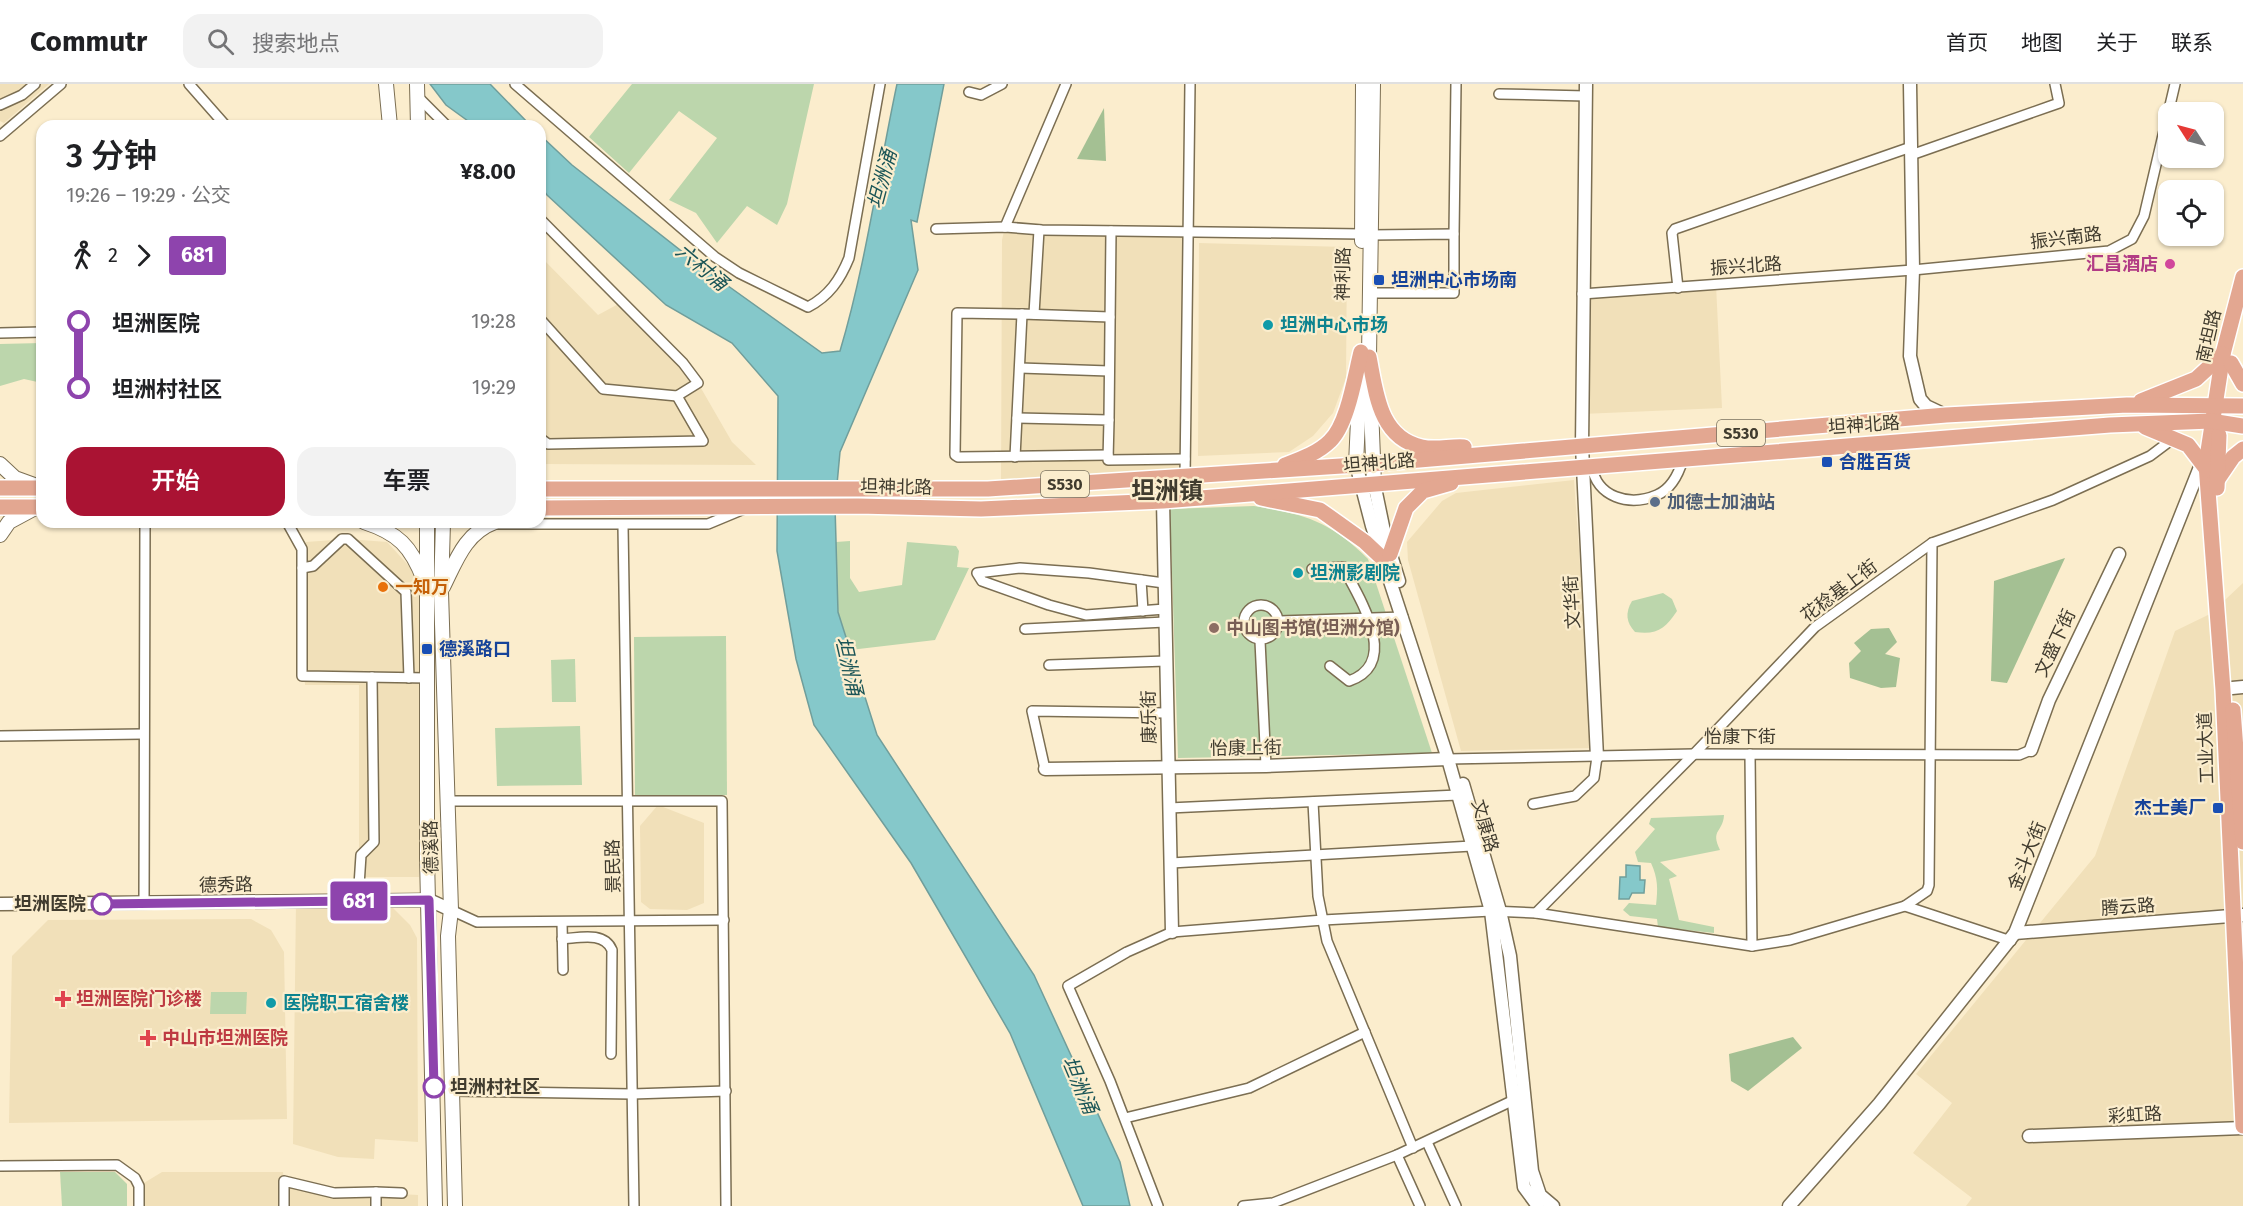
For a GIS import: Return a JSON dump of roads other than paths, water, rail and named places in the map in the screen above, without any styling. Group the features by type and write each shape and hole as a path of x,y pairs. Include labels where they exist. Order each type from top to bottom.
{"main road":[{"name":"神利路","path":"1356,464 1365,354 1366,234 1363,84"},
{"path":"1367,483 1372,464 1365,354 1370,293 1366,234 1373,84"},
{"path":"387,89 390,120"},
{"path":"417,90 418,120"},
{"name":"南坦路","path":"2216,422 2243,277"},
{"name":"南坦路","path":"2227,359 2243,317"},
{"path":"1365,354 1380,412 1396,435 1422,447 1461,447 1497,453"},
{"path":"1272,471 1314,453 1332,440 1346,411 1365,354"},
{"path":"2127,405 2196,379 2227,359 2243,384"},
{"name":"坦神北路","path":"546,488 748,491 988,489 1372,464 1946,415 2127,405 2218,404"},
{"name":"S530","path":"2218,404 2243,406"},
{"name":"坦神北路","path":"546,508 858,506 981,509 1163,501 1480,474 2136,424 2216,422"},
{"name":"S530","path":"2216,422 2243,426"},
{"name":"工业大道","path":"2216,422 2208,471 2238,916 2243,1127"},
{"path":"2136,424 2188,445 2208,471 2243,449"},
{"path":"0,464 15,478 36,486"},
{"name":"工业大道","path":"2208,471 2237,688 2243,842"},
{"path":"1237,494 1320,510 1386,556 1406,508 1423,491 1480,474"},
{"path":"0,488 36,488"},
{"path":"0,507 36,507"},
{"path":"0,536 9,522 36,508"},
{"path":"386,528 396,535 417,563 434,592 468,539 481,528"},
{"name":"德溪路","path":"428,528 448,801 451,910 448,936 454,1092 455,1206"},
{"name":"德溪路","path":"435,1206 426,738 434,592 442,528"}],"street":[{"path":"0,105 22,95 35,84"},
{"path":"0,136 61,84"},
{"path":"189,84 221,120"},
{"path":"515,84 714,257 738,273 808,307 824,298 842,275 849,258 880,84"},
{"path":"969,92 981,95 1002,84"},
{"path":"1005,227 1066,84"},
{"path":"1185,477 1190,232 1190,84"},
{"path":"1370,293 1454,292 1456,84"},
{"path":"1910,84 1913,270 1910,356 1920,399 1926,406 1946,415"},
{"path":"1678,288 1672,233 1674,229 2059,103 2055,84"},
{"name":"振兴南路","path":"1913,270 2109,251 2132,239 2144,216 2175,84"},
{"path":"417,90 442,120"},
{"path":"1499,94 1586,90"},
{"name":"文华街","path":"1586,90 1582,446 1588,466 1597,756"},
{"path":"546,225 683,363 698,383 677,396 603,389 546,327"},
{"path":"936,229 1005,227 1039,230 1454,234"},
{"path":"1034,314 1039,230"},
{"path":"1111,231 1108,460 1185,459"},
{"name":"振兴北路","path":"1582,294 1913,270"},
{"path":"1108,455 958,457 955,455 957,313 1110,317"},
{"path":"1015,457 1022,314"},
{"path":"0,333 36,332"},
{"path":"1020,368 1109,370"},
{"path":"546,442 704,441 677,396"},
{"path":"1017,418 1109,420"},
{"name":"花稔基上街","path":"1536,913 1694,754 1815,627 1932,543 2053,500 2150,456 2174,438"},
{"path":"1588,466 1604,492 1622,499 1646,498 1658,495 1666,489 1678,475 1683,459"},
{"path":"1356,464 1367,483 1386,556 1452,760 1510,956 1532,1171 1540,1195 1552,1206"},
{"name":"金斗大街","path":"1789,1206 1878,1104 2013,937 2208,471"},
{"name":"康乐街","path":"1163,501 1172,932"},
{"path":"546,524 623,526 708,524 732,516 747,507"},
{"name":"景民路","path":"623,526 634,1206"},
{"path":"144,904 145,528"},
{"path":"290,528 302,549 302,676 428,678"},
{"path":"302,568 313,566 342,539 348,539 406,592 409,678"},
{"path":"1158,1206 1125,1118 1068,986 1127,952 1172,932 1323,920 1496,911 1536,913 1752,946 1790,940 1905,906 1922,895 1929,885 1932,753 1932,543"},
{"name":"文盛下街","path":"2031,750 2053,690 2119,555"},
{"name":"文康路","path":"1386,556 1403,617 1452,760 1458,795 1472,846 1496,911 1524,1187 1538,1206"},
{"path":"1312,569 1343,567 1367,618 1376,650 1371,666 1362,676 1349,681 1330,666"},
{"path":"1164,583 1089,573 1020,568 977,573 982,581 1049,605 1086,615 1143,611 1165,615"},
{"path":"1141,580 1143,611"},
{"path":"1265,604 1275,612 1280,621 1277,630 1260,641 1251,636 1244,627 1245,618 1252,608 1265,604"},
{"path":"1025,629 1165,615"},
{"path":"1280,621 1403,617"},
{"path":"1260,641 1266,766"},
{"path":"1049,665 1166,661"},
{"path":"358,901 361,855 374,842 372,677"},
{"path":"1045,769 1032,711 1167,713"},
{"path":"0,736 143,734"},
{"name":"怡康下街","path":"1452,760 1694,754 2019,755 2031,750"},
{"path":"1750,754 1752,946"},
{"path":"1533,804 1575,796 1594,778 1597,756"},
{"name":"怡康上街","path":"1045,769 1266,766 1452,760"},
{"path":"1169,808 1458,795"},
{"path":"448,801 628,803 722,801 726,1206"},
{"path":"1313,802 1318,896 1327,941 1413,1148"},
{"path":"1171,863 1472,846"},
{"name":"德秀路","path":"0,904 429,900 451,910"},
{"path":"1905,906 2013,937"},
{"path":"451,910 477,922 723,920"},
{"name":"腾云路","path":"2013,937 2238,916"},
{"path":"562,922 563,970"},
{"path":"562,939 599,938 610,945 611,1054"},
{"path":"612,996 631,996"},
{"path":"1125,1118 1249,1088 1365,1032"},
{"path":"1243,1206 1273,1203 1397,1155 1515,1101 1524,1090"},
{"path":"454,1092 632,1094 726,1091"},
{"name":"彩虹路","path":"2029,1136 2243,1127"},
{"path":"1427,1142 1455,1206"},
{"path":"1397,1155 1420,1206"},
{"path":"0,1166 117,1165 135,1178 139,1186 139,1206"},
{"path":"284,1206 284,1180 334,1192 402,1193"},
{"path":"376,1192 376,1206"}],"water":[{"path":"430,84 490,84 525,120 467,120 446,105"},
{"name":"坦洲涌","path":"897,84 944,84 917,222 911,220 918,270 840,452 835,506 838,612 877,735 1034,975 1120,1162 1130,1206 1083,1206 1010,1033 911,863 814,725 796,659 777,551 778,396 732,343 666,305 547,195 546,141 572,165 703,268 822,353 840,351 864,252"},
{"path":"1626,865 1640,866 1640,880 1645,880 1644,893 1632,893 1629,899 1619,899 1620,877 1626,877"}],"place":[{"name":"汇昌酒店","path":"2170,264"},
{"name":"坦洲中心市场南","path":"1379,280"},
{"name":"坦洲中心市场","path":"1268,325"},
{"name":"合胜百货","path":"1827,462"},
{"name":"加德士加油站","path":"1655,502"},
{"name":"坦洲影剧院","path":"1298,573"},
{"name":"一知万","path":"383,587"},
{"name":"中山图书馆(坦洲分馆)","path":"1214,628"},
{"name":"德溪路口","path":"427,649"},
{"name":"杰士美厂","path":"2218,808"},
{"name":"坦洲医院","path":"102,904"},
{"name":"坦洲医院门诊楼","path":"63,999"},
{"name":"医院职工宿舍楼","path":"271,1003"},
{"name":"中山市坦洲医院","path":"148,1038"},
{"name":"坦洲村社区","path":"434,1087"}],"district":[{"name":"坦洲镇","path":"1167,491"}],"water label":[{"name":"六村涌","path":"702,267"}]}
